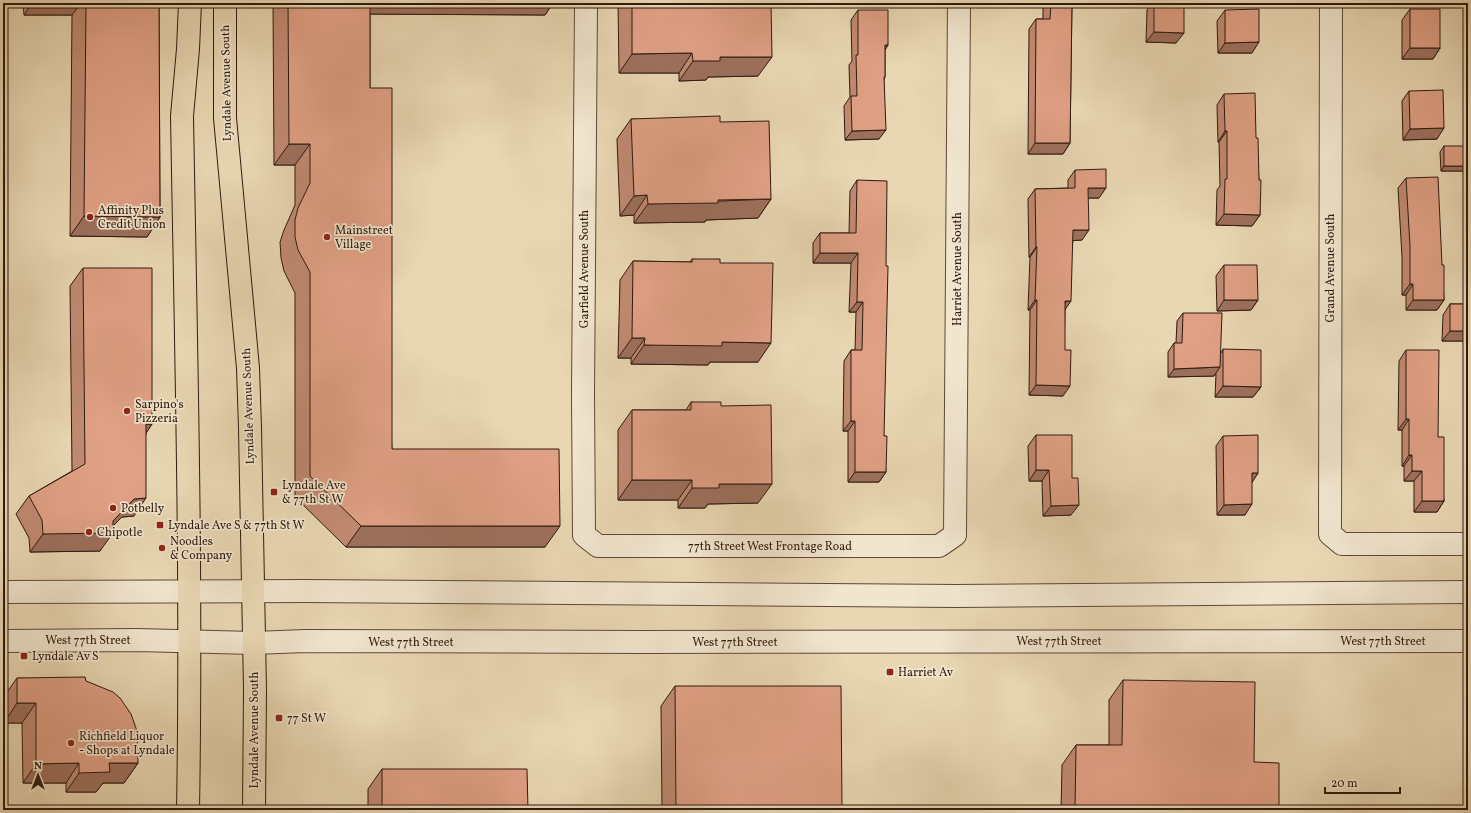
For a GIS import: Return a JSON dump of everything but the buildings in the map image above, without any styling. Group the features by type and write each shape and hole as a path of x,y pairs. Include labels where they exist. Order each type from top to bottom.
{"main road":[{"path":"188,810 190,545 182,116 188,49 190,3"},
{"name":"Lyndale Avenue South","path":"225,3 224,118 248,368 255,690 254,810"}],"street":[{"name":"Garfield Avenue South","path":"584,535 583,387 586,3"},
{"name":"Harriet Avenue South","path":"955,535 959,3"},
{"name":"Grand Avenue South","path":"1331,3 1330,534 1342,544 1468,544"},
{"name":"77th Street West Frontage Road","path":"584,535 598,546 939,546 955,535"},
{"path":"3,592 948,596 1468,592"},
{"name":"West 77th Street","path":"3,641 189,641 253,643 1468,641"}],"place":[{"name":"Affinity Plus Credit Union","path":"90,217"},
{"name":"Mainstreet Village","path":"327,237"},
{"name":"Sarpino's Pizzeria","path":"127,411"},
{"name":"Lyndale Ave & 77th St W","path":"274,492"},
{"name":"Potbelly","path":"113,508"},
{"name":"Lyndale Ave S & 77th St W","path":"160,525"},
{"name":"Chipotle","path":"89,532"},
{"name":"Noodles & Company","path":"162,548"},
{"name":"Lyndale Av S","path":"24,656"},
{"name":"Harriet Av","path":"890,672"},
{"name":"77 St W","path":"279,718"},
{"name":"Richfield Liquor - Shops at Lyndale","path":"71,743"}]}
